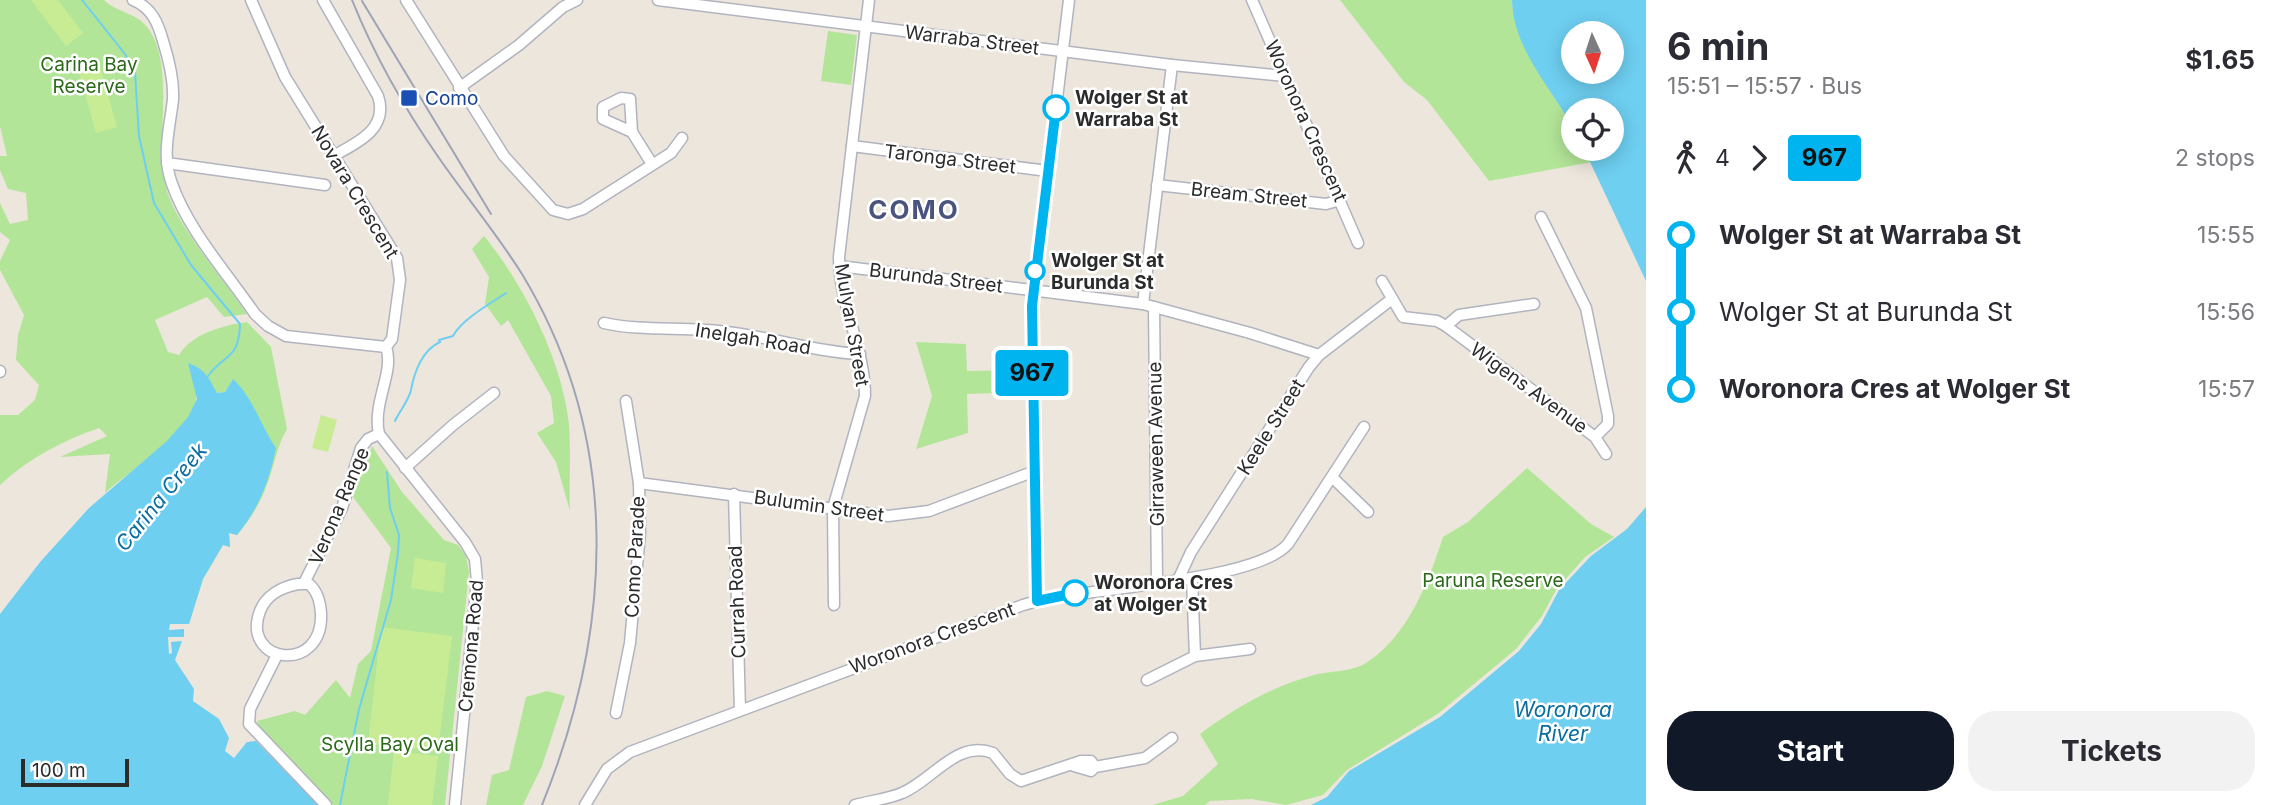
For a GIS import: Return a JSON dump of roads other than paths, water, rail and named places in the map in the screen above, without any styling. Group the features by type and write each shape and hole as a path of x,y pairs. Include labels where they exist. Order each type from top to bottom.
{"street":[{"path":"133,0 147,8 159,25 171,67 173,100 167,163 173,187 183,208 256,314 268,326 286,336 386,347"},
{"name":"Novara Crescent","path":"251,0 285,77 399,264 392,339 386,347 388,361 376,414 379,434"},
{"path":"323,0 378,96 381,109 379,121 368,135 333,156"},
{"path":"407,0 459,88 504,156 549,207 563,214 578,212 675,150 682,138"},
{"path":"459,88 519,45 563,7 577,0"},
{"name":"Warraba Street","path":"658,0 1172,65 1285,76"},
{"name":"Mulyan Street","path":"834,605 833,508 865,396 860,354 839,266 869,0"},
{"path":"1037,601 1033,291 1069,0"},
{"name":"Woronora Crescent","path":"1252,0 1358,243"},
{"path":"1143,304 1172,65"},
{"path":"632,132 652,164"},
{"name":"Taronga Street","path":"852,146 1048,172"},
{"path":"167,163 325,185"},
{"name":"Bream Street","path":"1157,185 1326,204 1340,200"},
{"path":"1541,217 1565,262 1588,316 1608,416 1608,424 1595,437"},
{"name":"Burunda Street","path":"839,266 1143,304 1319,355"},
{"path":"1382,281 1403,317 1437,321 1446,326 1459,315 1534,304"},
{"name":"Keele Street","path":"1178,580 1191,552 1319,355 1392,299"},
{"name":"Girraween Avenue","path":"1154,307 1157,581"},
{"name":"Inelgah Road","path":"604,323 640,329 698,328 834,353 860,354"},
{"name":"Wigens Avenue","path":"1446,326 1595,437 1606,454"},
{"path":"379,434 405,468 494,393"},
{"name":"Como Parade","path":"616,713 634,603 640,533 639,484 626,401"},
{"name":"Woronora Crescent","path":"585,805 613,763 640,748 1037,601 1226,572 1284,549 1364,427"},
{"name":"Verona Range","path":"304,583 342,508 364,443 379,434"},
{"name":"Cremona Road","path":"405,468 465,542 477,569 456,805"},
{"name":"Bulumin Street","path":"639,484 734,494 888,516 911,515 1035,471"},
{"path":"1332,477 1368,512"},
{"name":"Currah Road","path":"734,494 740,710"},
{"path":"1192,579 1195,656"},
{"name":"Verona Range","path":"304,583 313,587 319,599 319,632 312,645 301,653 276,655 266,648 259,638 260,611 272,594 304,583"},
{"path":"1147,680 1195,656 1250,649"},
{"path":"276,655 250,709 249,724 327,805"},
{"path":"855,805 902,793 947,762 972,751 993,753 1010,774 1021,781 1086,761 1091,761 1095,767 1145,758 1172,738"}],"water":[{"path":"1512,0 1646,0 1646,281 1590,161 1624,161 1624,98 1561,98 1561,108 1519,35"},
{"path":"188,363 206,375 217,393 225,392 233,379 252,404 276,448 257,505 237,535 229,533 230,547 223,545 203,579 189,624 170,624 169,630 184,629 184,637 168,637 169,654 172,653 171,642 182,641 175,660 194,689 193,701 219,719 229,738 225,751 234,758 247,742 256,741 318,805 0,805 0,614 41,561 89,508 167,441 188,417 197,399"},
{"name":"Woronora River","path":"1646,507 1646,805 1311,805 1327,797 1349,771 1440,717 1519,651 1541,624 1559,590 1591,556 1627,529"}],"waterway":[{"name":"Carina Creek","path":"82,0 125,54 135,72 139,136 154,203 191,265 240,324 234,350 208,376"},
{"path":"395,421 428,350 440,342 439,340 453,336 469,318 506,293"},
{"path":"340,805 359,709 391,600 398,553 399,535 390,508 387,472"}],"railway":[{"path":"352,0 380,62 414,120 522,274 555,338 578,403 591,469 596,536 594,604 583,672 566,739 542,805"},
{"path":"362,1 491,214"}],"place":[{"name":"Como","path":"409,98"},
{"name":"Wolger St at Warraba St","path":"1056,108"},
{"name":"Wolger St at Burunda St","path":"1035,271"},
{"name":"Woronora Cres at Wolger St","path":"1075,593"}],"district":[{"name":"COMO","path":"914,209"}],"park label":[{"name":"Carina Bay Reserve","path":"89,75"},
{"name":"Paruna Reserve","path":"1493,580"},
{"name":"Scylla Bay Oval","path":"390,744"}]}
